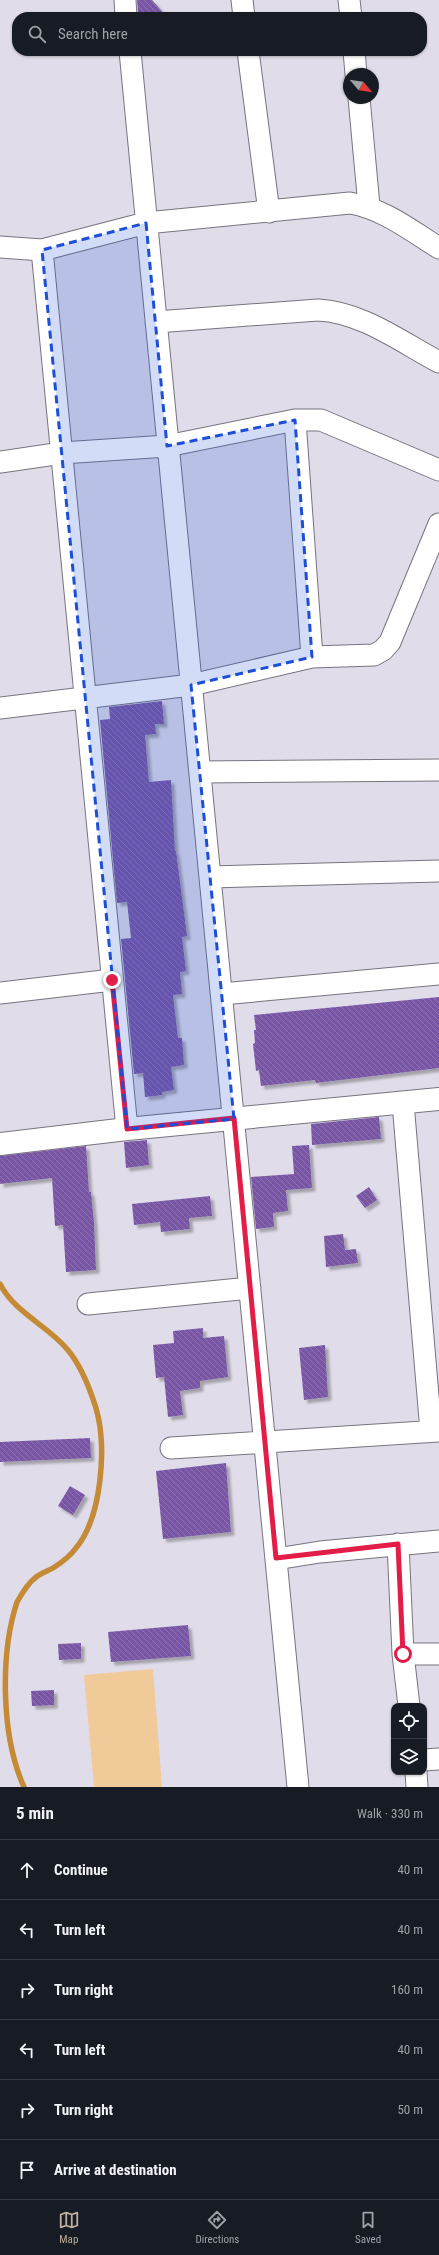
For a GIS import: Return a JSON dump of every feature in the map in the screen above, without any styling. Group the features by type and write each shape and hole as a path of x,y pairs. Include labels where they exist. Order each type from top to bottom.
{"street":[{"path":"125,0 126,12"},
{"path":"242,0 243,12"},
{"path":"349,0 350,12"},
{"path":"130,56 167,446 192,685 298,1787"},
{"path":"249,56 269,212"},
{"path":"354,56 355,68"},
{"path":"360,104 369,206"},
{"path":"0,247 42,250 146,223 350,203 369,206 383,212 439,248"},
{"path":"42,250 127,1129"},
{"path":"156,322 318,310 335,311 356,318 439,362"},
{"path":"0,462 62,452 167,446 295,420 321,420 439,470"},
{"path":"295,420 312,657"},
{"path":"0,708 192,685 312,657 374,655 383,650 390,642 439,524"},
{"path":"200,772 439,770"},
{"path":"210,877 439,871"},
{"path":"222,994 439,974"},
{"path":"0,992 112,980"},
{"path":"0,1144 234,1118 439,1099"},
{"path":"171,1448 435,1431 403,1103"},
{"path":"88,1304 250,1288"},
{"path":"276,1558 398,1544 439,1541"},
{"path":"398,1544 403,1654 409,1703"},
{"path":"403,1654 439,1654"},
{"path":"427,1760 439,1759"},
{"path":"416,1775 417,1787"}],"highlighted area":[{"path":"146,223 167,446 295,420 312,657 191,685 234,1119 127,1129 42,250"}],"shaded area":[{"path":"153,1669 162,1787 94,1787 84,1675"}],"building":[{"path":"137,0 152,0 163,12 138,12"},
{"path":"162,701 164,724 155,724 156,734 145,735 149,782 171,780 175,851 187,936 182,937 186,971 180,972 182,994 173,995 178,1038 182,1038 184,1065 171,1067 174,1090 162,1092 162,1095 145,1097 143,1073 134,1074 121,939 131,938 127,902 117,903 100,720 110,719 109,707"},
{"path":"439,997 439,1068 316,1083 315,1080 261,1086 259,1070 256,1071 253,1044 255,1043 254,1030 256,1030 254,1015"},
{"path":"379,1117 381,1139 312,1145 311,1124"},
{"path":"147,1140 149,1165 126,1168 124,1142"},
{"path":"309,1145 312,1188 286,1190 288,1211 273,1213 274,1227 256,1229 251,1177 294,1174 292,1146"},
{"path":"86,1146 89,1192 91,1192 94,1223 96,1270 66,1272 63,1225 55,1226 52,1178 0,1184 0,1156"},
{"path":"369,1187 377,1200 365,1208 356,1196"},
{"path":"210,1196 212,1216 189,1218 190,1229 161,1232 160,1222 134,1225 132,1204"},
{"path":"343,1234 345,1250 356,1249 358,1263 326,1267 324,1236"},
{"path":"203,1328 203,1338 224,1336 228,1377 200,1381 200,1388 180,1391 183,1415 168,1417 164,1377 156,1378 153,1345 174,1343 173,1331"},
{"path":"325,1345 328,1397 304,1400 299,1348"},
{"path":"90,1438 91,1458 0,1462 0,1442"},
{"path":"226,1463 231,1532 163,1539 156,1471"},
{"path":"70,1486 85,1495 73,1515 58,1506"},
{"path":"188,1625 191,1656 111,1662 108,1632"},
{"path":"81,1643 81,1659 59,1660 58,1644"},
{"path":"54,1690 54,1705 32,1706 31,1691"}],"waterway":[{"path":"0,1284 14,1303 59,1341 72,1355 88,1385 96,1408 101,1442 100,1481 97,1500 85,1535 74,1551 66,1559 32,1580 17,1602 11,1623 6,1670 7,1720 16,1767 24,1787"}],"route":[{"path":"112,980 127,1129 234,1118 276,1558 398,1544 403,1654"}]}
